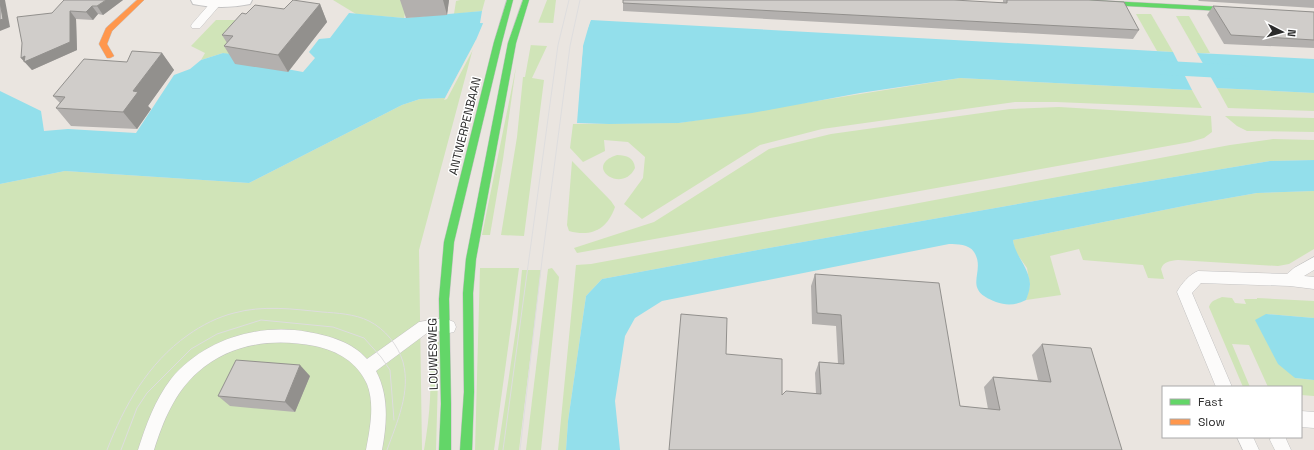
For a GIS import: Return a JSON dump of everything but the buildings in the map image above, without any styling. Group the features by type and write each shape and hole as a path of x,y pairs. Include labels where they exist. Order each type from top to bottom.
{"street":[{"path":"110,56 103,44 109,30 141,0"},
{"path":"199,0 216,3 244,0"},
{"name":"ANTWERPENBAAN","path":"448,259 449,242 498,42 510,0"},
{"path":"466,450 469,392 468,293 471,259 512,43 526,0"},
{"path":"1050,0 1251,11"},
{"name":"LOUWESWEG","path":"445,450 446,404 444,299 448,259"}],"lane":[{"path":"196,26 216,3"},
{"path":"1290,280 1299,272 1314,263"},
{"path":"1224,386 1184,292 1198,277 1290,280 1314,283"},
{"path":"366,369 424,327 444,324 468,339"},
{"path":"146,450 153,426 166,400 192,367 203,359 232,345 277,335 307,338 342,348 360,361 374,381 377,393 378,418 374,450"},
{"path":"1302,419 1314,420"},
{"path":"1245,438 1251,450"},
{"path":"1279,438 1278,440 1283,450"}],"green space":[{"path":"333,0 408,0 404,18 356,14"},
{"path":"485,0 482,11 454,14 456,1"},
{"path":"547,0 556,0 553,25 537,26"},
{"path":"1136,14 1151,14 1173,52 1157,51"},
{"path":"1176,16 1189,16 1210,53 1197,53"},
{"path":"216,20 242,20 263,65 223,53 201,60 205,53 191,46"},
{"path":"475,41 419,250 422,450 0,450 0,184 65,171 249,183 402,105 420,99 445,98"},
{"path":"531,44 548,44 532,78 544,80 524,236 501,235 517,137 523,77 525,77"},
{"path":"516,67 503,159 490,235 482,235"},
{"path":"960,78 1192,90 1202,108 1056,102 1015,102 822,129 760,145 642,219 624,204 643,178 645,157 628,142 604,140 605,151 583,162 570,148 573,124 679,123"},
{"path":"1217,88 1314,93 1314,111 1228,108"},
{"path":"1059,107 1211,116 1212,132 1204,138 1190,142 577,253 574,248 654,222 769,149 831,134 1010,109"},
{"path":"1225,116 1314,118 1314,132 1247,131 1237,126"},
{"path":"1273,139 1314,140 1314,160 1270,161 1114,187 602,279 586,296 568,421 566,450 558,450 576,265 591,264 1230,145"},
{"path":"617,155 632,159 635,168 629,176 622,179 614,179 608,176 604,171 603,165 607,160"},
{"path":"572,161 615,207 608,221 597,230 591,232 577,233 569,231 567,225"},
{"path":"1314,191 1314,249 1289,264 1278,266 1178,260 1168,262 1162,266 1161,269 1164,279 1148,278 1143,265 1083,260 1079,249 1050,256 1061,295 1026,300 1030,286 1027,268 1015,251 1013,240 1257,193"},
{"path":"480,268 519,268 494,450 475,450"},
{"path":"552,268 559,277 541,450 526,450 548,269"},
{"path":"522,270 541,270 519,450 498,450 517,322"},
{"path":"1222,297 1232,298 1235,303 1246,304 1244,299 1257,298 1314,301 1314,318 1266,314 1295,378 1314,380 1314,396 1302,395 1302,386 1268,386 1249,345 1232,344 1250,386 1243,386 1209,307 1212,302"},
{"path":"439,342 436,450 424,450 430,397 430,357 428,344"}],"water":[{"path":"482,11 480,23 587,30 591,20 1173,52 1192,90 960,78 860,93 752,113 679,123 577,123 583,46 476,40 445,98 420,99 402,105 249,183 65,171 0,184 0,91 41,111 44,131 68,129 136,133 174,75 190,69 201,60 223,53 258,58 259,64 303,72 315,58 309,52 319,39 330,38 349,13 404,18"},
{"path":"1197,53 1314,59 1314,93 1217,88"},
{"path":"1314,160 1314,191 1257,193 1013,240 1016,251 1027,272 1030,284 1026,300 1015,304 996,302 985,297 979,292 976,280 978,266 977,259 972,249 959,244 949,244 662,301 635,318 625,336 615,401 620,450 566,450 568,421 586,296 602,279 1114,187 1270,161"},
{"path":"1266,314 1314,318 1314,380 1295,378 1278,364 1255,320"}],"pier":[{"path":"591,18 583,46 576,124 581,48 477,42 447,99 444,100 476,40 484,21 553,23 586,28"}],"waterway":[{"path":"1148,67 1242,72"}],"tram line":[{"path":"503,450 558,45 569,0"},
{"path":"520,450 542,260 570,46 580,0"},
{"path":"107,450 121,417 139,386 149,372 174,346 199,328 222,317 234,313 267,308 352,315 375,324 390,338 398,350 403,362 405,384 402,407 387,450"},
{"path":"121,450 137,408 147,393 191,349 217,334 261,320 333,327 364,338 381,357 390,370 394,420"}],"traffic: fast":[{"path":"445,450 446,404 444,299 449,242 498,42 510,0"},
{"path":"466,450 469,392 468,293 471,259 512,43 526,0"},
{"path":"1050,0 1242,10"}],"traffic: slow":[{"path":"110,56 103,44 109,30 141,0"}]}
